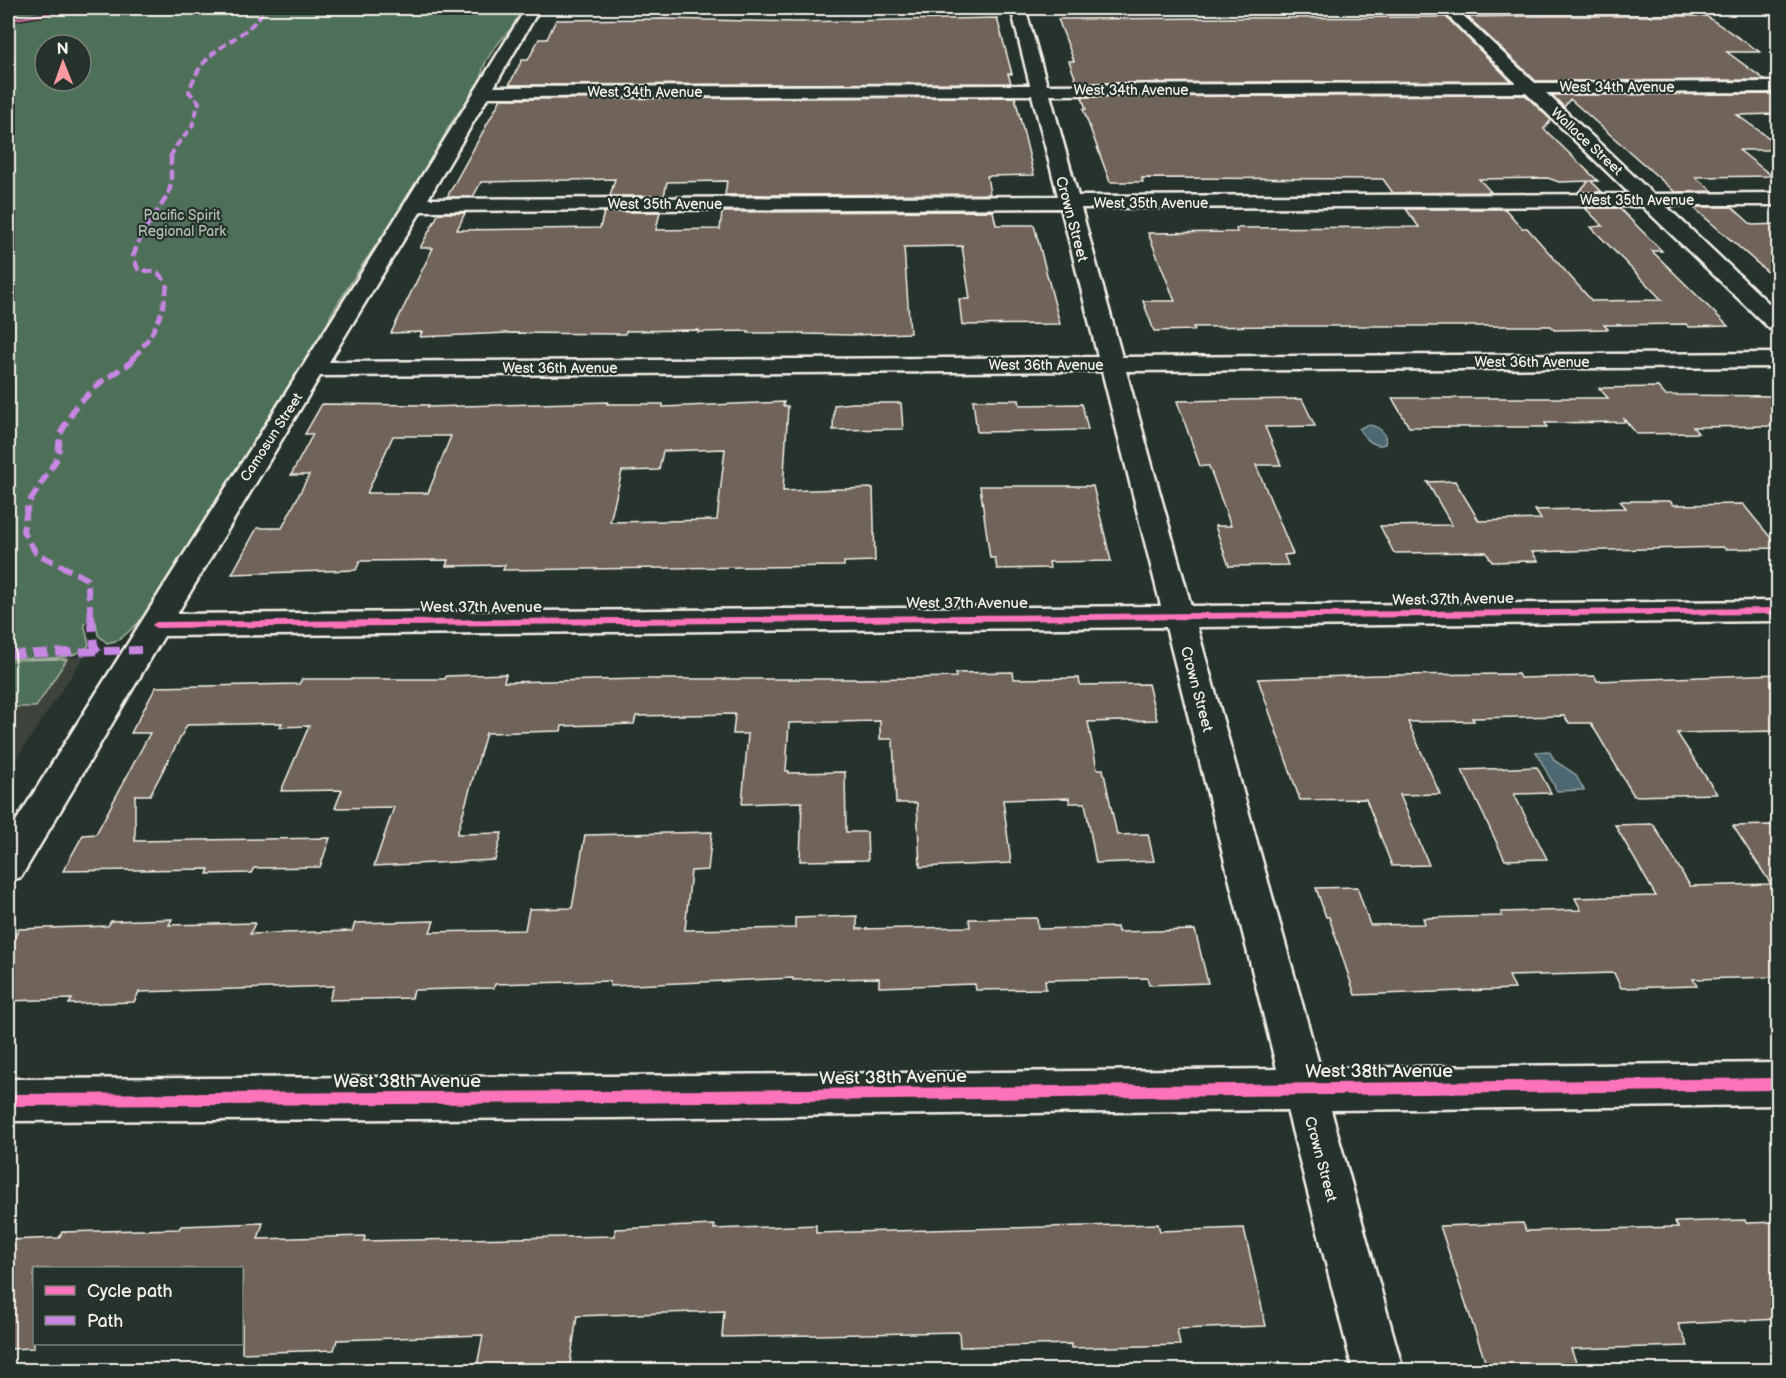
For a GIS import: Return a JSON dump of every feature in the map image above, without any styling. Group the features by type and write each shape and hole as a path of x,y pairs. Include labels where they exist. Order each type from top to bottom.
{"street":[{"name":"Camosun Street","path":"8,866 242,482 416,205 533,8"},
{"name":"Crown Street","path":"1018,8 1378,1371"},
{"name":"Wallace Street","path":"1447,8 1779,324"},
{"name":"West 34th Avenue","path":"483,92 1779,87"},
{"name":"West 35th Avenue","path":"416,205 1068,204 1779,199"},
{"name":"West 36th Avenue","path":"314,369 1779,360"},
{"name":"West 37th Avenue","path":"156,625 1779,611"},
{"name":"West 38th Avenue","path":"8,1100 601,1097 1779,1084"}],"shaded area":[{"path":"83,658 8,771 8,659"}],"green space":[{"name":"Pacific Spirit Regional Park","path":"8,8 520,8 527,10 491,53 482,71 484,83 474,90 450,125 420,181 330,316 327,337 262,440 193,538 144,618 119,640 107,643 98,635 96,622 84,623 89,645 82,651 63,657 8,658"},
{"path":"67,659 36,707 8,707 8,660"}],"water":[{"path":"1366,425 1381,430 1385,436 1385,444 1377,445 1367,439 1359,429"},
{"path":"1549,751 1555,761 1575,774 1584,790 1557,791 1536,752"}],"building":[{"path":"1706,16 1760,52 1727,52 1765,80 1536,81 1468,17"},
{"path":"1446,17 1511,81 1077,83 1069,61 1074,61 1058,19"},
{"path":"997,18 1012,74 1008,74 1011,83 509,85 522,60 528,60 539,39 547,39 556,20 664,19 797,22"},
{"path":"1779,94 1779,114 1737,115 1779,145 1779,150 1739,150 1772,176 1695,177 1713,191 1675,192 1570,99 1564,107 1552,95"},
{"path":"1525,95 1551,120 1544,129 1598,181 1591,181 1602,192 1578,192 1589,181 1559,182 1548,178 1479,179 1491,192 1393,193 1383,179 1142,178 1143,182 1110,182 1083,109 1086,109 1082,97"},
{"path":"1015,97 1034,175 987,176 990,194 725,195 727,181 667,182 664,196 610,196 615,179 481,182 473,197 447,197 501,99"},
{"path":"1693,207 1732,207 1752,225 1779,224 1779,282"},
{"path":"1585,208 1619,208 1662,251 1652,251 1728,326 1604,325 1608,329 1554,330 1551,326 1284,326 1193,327 1195,330 1154,331 1143,301 1175,301 1148,233 1237,232 1236,228 1419,227 1406,209 1505,209 1522,228 1527,228 1592,301 1662,300 1591,227 1603,226"},
{"path":"993,211 996,225 1034,225 1060,324 962,325 959,299 970,299 962,246 904,247 910,333 853,335 748,333 748,331 698,332 699,330 626,331 625,334 507,333 420,337 422,332 391,333 433,248 420,248 439,213 465,213 457,230 600,228 604,212 660,212 656,230 720,229 722,212"},
{"path":"1658,387 1665,395 1779,396 1779,426 1693,427 1698,433 1637,434 1624,419 1624,422 1545,423 1547,427 1409,427 1392,398 1608,398 1599,388"},
{"path":"1302,399 1315,426 1265,427 1281,465 1256,465 1293,554 1284,555 1288,565 1229,566 1215,526 1231,526 1209,466 1200,466 1177,401"},
{"path":"973,400 1019,400 1020,405 1082,404 1088,430 977,432"},
{"path":"608,402 607,404 663,404 663,407 784,402 783,406 788,406 783,491 873,488 875,561 844,562 844,566 503,570 505,565 446,566 448,560 360,561 356,570 232,574 257,528 282,528 309,475 291,475 313,434 305,434 322,404 429,405 428,407","holes":["393,436 451,436 428,493 367,493","725,449 717,520 610,522 622,471 659,470 663,451"]},
{"path":"901,403 903,429 833,430 834,405"},
{"path":"1455,481 1479,521 1541,519 1535,510 1626,508 1620,501 1670,501 1674,505 1743,504 1779,548 1725,549 1723,547 1532,552 1538,561 1492,562 1486,552 1394,553 1380,526 1452,525 1427,482"},
{"path":"980,486 1093,486 1111,561 1049,562 1050,568 997,569 995,558 990,558"},
{"path":"1013,672 1014,679 1079,678 1080,685 1148,684 1157,720 1088,722 1097,769 1103,769 1117,835 1148,834 1154,861 1096,863 1085,803 1069,803 1069,798 1003,800 1011,863 920,867 917,803 896,803 893,739 880,739 880,721 789,723 786,771 789,773 845,772 846,832 867,832 868,860 800,861 802,802 742,804 748,734 733,734 735,714 636,716 634,724 562,726 561,731 486,733 457,834 502,833 495,860 374,866 394,807 335,808 342,790 281,791 309,726 280,727 282,723 187,725 150,795 135,795 135,841 330,838 320,867 254,868 251,873 207,874 209,869 63,871 83,835 96,834 150,733 131,733 156,687 299,684 302,679 445,679 446,676 506,674 504,682 642,679 862,679 956,677 956,673"},
{"path":"1518,674 1520,678 1595,676 1597,681 1779,674 1779,731 1677,733 1717,794 1634,796 1591,723 1569,723 1564,716 1408,722 1440,794 1400,795 1429,865 1392,866 1366,799 1300,800 1258,679"},
{"path":"1537,767 1551,793 1514,794 1547,859 1505,860 1462,770"},
{"path":"1653,824 1690,886 1771,884 1733,826 1771,825 1779,836 1779,977 1693,979 1697,986 1621,988 1614,973 1509,976 1515,989 1355,995 1329,917 1326,917 1316,888 1357,887 1370,925 1425,924 1423,918 1502,916 1501,912 1581,910 1575,898 1656,896 1615,825"},
{"path":"712,832 708,870 691,871 685,930 795,928 795,918 857,916 857,929 970,927 969,919 1037,918 1038,929 1117,927 1118,932 1195,930 1208,983 1149,985 1147,978 1045,980 1046,989 976,990 975,984 879,987 879,978 793,980 793,978 610,986 610,981 495,984 494,988 414,990 412,998 329,1000 334,986 139,992 134,1002 69,1004 72,999 8,1001 8,950 19,929 108,926 111,921 172,919 169,925 255,923 250,934 352,931 355,923 434,921 430,932 525,930 529,909 572,908 585,835"},
{"path":"1745,1220 1746,1223 1779,1222 1779,1319 1678,1324 1688,1346 1571,1349 1578,1367 1488,1370 1440,1226 1523,1223 1526,1231 1678,1227 1675,1222"},
{"path":"263,1223 258,1239 365,1236 364,1241 615,1236 615,1229 715,1225 714,1229 816,1225 816,1233 1158,1224 1160,1231 1244,1228 1266,1326 1177,1329 1180,1345 1071,1348 1071,1344 960,1347 959,1332 722,1337 724,1311 577,1316 570,1364 477,1366 483,1335 337,1340 334,1350 242,1353 243,1267 33,1267 34,1348 8,1349 8,1240 59,1238 62,1232 179,1229 181,1226"}],"marked path":[{"path":"98,652 94,645 87,579 36,553 23,531 28,504 58,457 60,434 76,406 100,383 130,363 152,335 165,306 167,283 158,273 138,269 133,256 142,234 170,190 169,159 171,154 192,127 198,113 199,102 189,92 193,80 203,62 245,31 266,8"},
{"path":"8,654 141,650"}],"cycle path":[{"path":"8,20 85,8"},
{"path":"156,625 1778,611"},
{"path":"8,1100 613,1097 1778,1084"}]}
